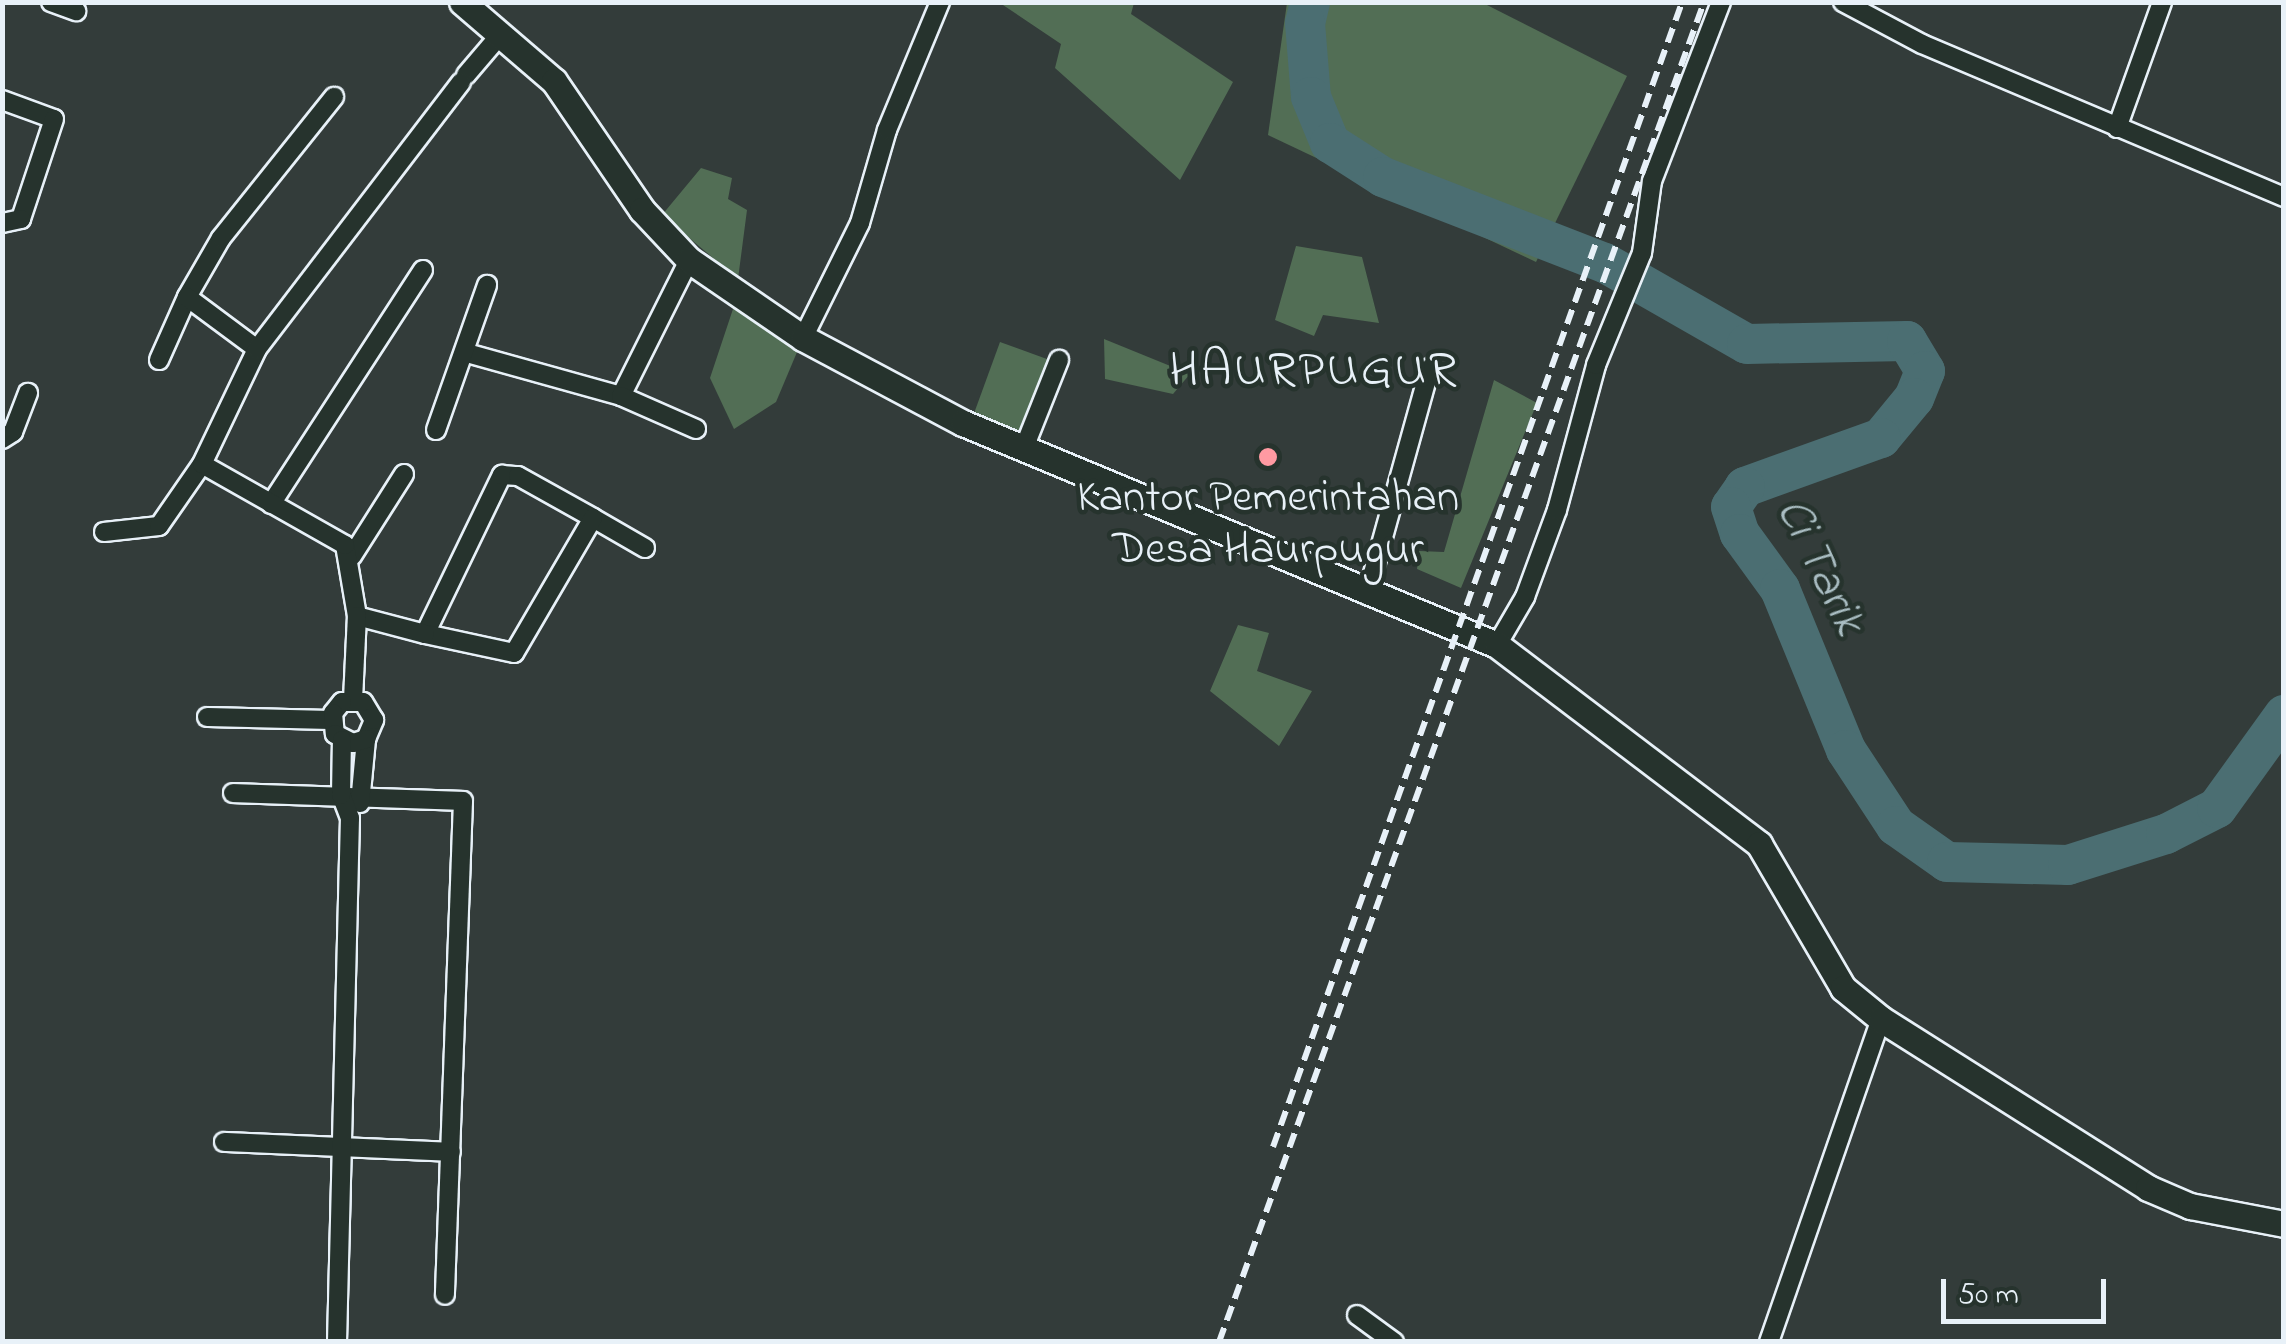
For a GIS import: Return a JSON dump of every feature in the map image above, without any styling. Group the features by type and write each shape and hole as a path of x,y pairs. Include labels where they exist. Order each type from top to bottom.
{"main road":[{"path":"462,2 554,81 642,210 689,260 804,338 1024,448 1368,595 1497,645 1759,844 1843,988 1881,1019 2148,1188 2190,1206 2284,1224"}],"street":[{"path":"52,2 76,10"},
{"path":"804,338 860,223 886,130 940,2"},
{"path":"1497,645 1541,555 1619,304 1642,253 1652,182 1721,2"},
{"path":"1843,2 2117,128 2284,197"},
{"path":"2117,128 2162,2"},
{"path":"104,532 159,526 202,464 257,349 500,35"},
{"path":"159,360 187,297 221,238 334,96"},
{"path":"2,100 54,119 20,220 2,223"},
{"path":"622,396 689,260"},
{"path":"271,504 423,270"},
{"path":"436,430 488,285"},
{"path":"187,297 257,349"},
{"path":"466,354 622,396 696,429"},
{"path":"1024,448 1059,360"},
{"path":"1368,595 1430,368"},
{"path":"2,439 13,432 28,393"},
{"path":"202,464 337,538 352,556 358,616 354,700"},
{"path":"352,556 404,474"},
{"path":"425,634 502,475 518,476 645,548"},
{"path":"358,616 520,653 593,518"},
{"path":"337,1342 338,1148 350,818 341,794 342,740 332,720 337,707 354,700"},
{"path":"350,818 363,795 366,739 373,714 354,700"},
{"path":"207,718 332,720"},
{"path":"342,740 366,739"},
{"path":"233,793 456,798 465,808 445,1295"},
{"path":"1770,1342 1881,1019"},
{"path":"224,1142 451,1152"},
{"path":"1357,1315 1394,1342"}],"green space":[{"path":"1000,3 1134,3 1131,14 1233,82 1180,180 1055,68 1061,44"},
{"path":"1287,3 1483,3 1627,76 1536,262 1268,135"},
{"path":"701,168 732,178 728,199 747,210 738,279 662,215"},
{"path":"1296,246 1362,257 1379,323 1323,315 1314,336 1275,320"},
{"path":"734,306 800,345 776,402 734,429 710,378"},
{"path":"1104,339 1190,374 1173,394 1105,379"},
{"path":"1000,342 1052,361 1025,434 973,415"},
{"path":"1494,380 1537,403 1461,588 1417,569 1419,551 1444,552"},
{"path":"1238,625 1269,633 1257,671 1312,691 1279,746 1210,691"}],"waterway":[{"name":"Ci Tarik","path":"1310,2 1305,23 1311,97 1330,143 1383,177 1605,263 1747,344 1907,341 1925,371 1914,398 1881,438 1745,487 1731,507 1740,534 1780,589 1846,750 1896,826 1947,862 2068,865 2166,834 2217,808 2284,715"}],"railway":[{"path":"1273,1147 1682,2"},
{"path":"1219,1342 1704,2"}],"place":[{"name":"Kantor Pemerintahan Desa Haurpugur","path":"1268,457"}],"district":[{"name":"HAURPUGUR","path":"1314,372"}]}
